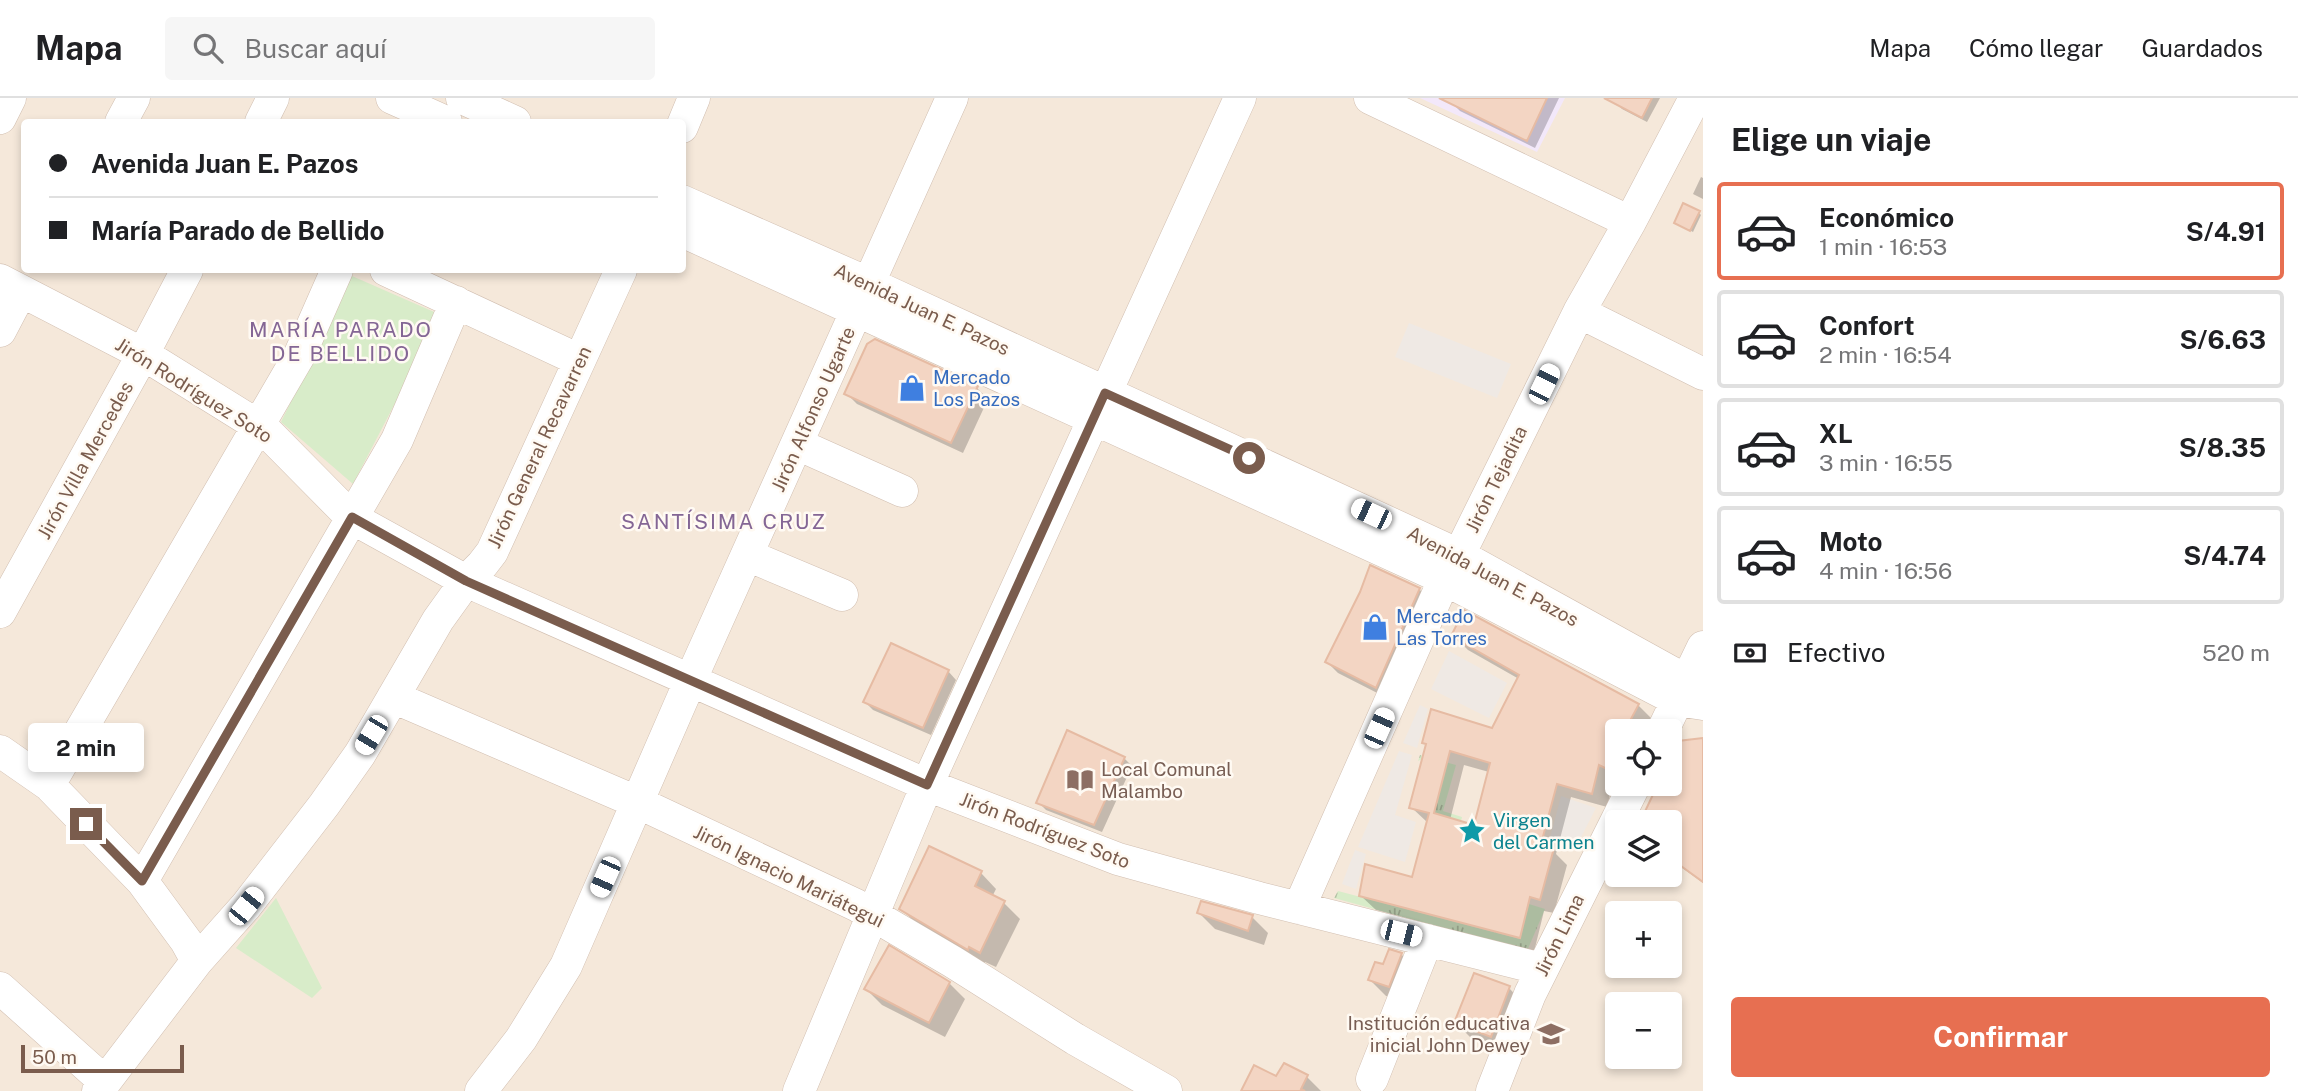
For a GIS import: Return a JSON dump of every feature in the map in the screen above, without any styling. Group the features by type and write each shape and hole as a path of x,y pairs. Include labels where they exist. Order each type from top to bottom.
{"street":[{"path":"0,118 10,98"},
{"path":"123,119 134,98"},
{"path":"263,119 274,98"},
{"path":"392,98 439,119"},
{"path":"462,98 508,119"},
{"path":"515,119 524,98"},
{"path":"685,119 694,98"},
{"name":"Jirón Alfonso Ugarte","path":"481,1091 521,1039 566,966 691,679 952,98"},
{"path":"799,1091 927,785 1240,98"},
{"path":"1370,98 1630,222"},
{"name":"Jirón Tejadita","path":"1299,908 1452,567 1579,312 1695,98"},
{"name":"Avenida Juan E. Pazos","path":"686,203 862,297 1452,567 1693,696"},
{"name":"Avenida Juan E. Pazos","path":"686,232 862,297"},
{"name":"Jirón Villa Mercedes","path":"0,612 185,273"},
{"path":"49,785 300,354 336,273"},
{"path":"393,273 579,360"},
{"name":"Jirón General Recavarren","path":"102,1086 197,961 288,854 360,754 438,620 466,581 492,552 620,273"},
{"path":"0,331 10,286"},
{"name":"Jirón Rodríguez Soto","path":"10,286 143,354 257,425 352,517 466,581 927,785 1118,859 1542,969"},
{"path":"142,881 397,440 456,302"},
{"path":"1579,312 1703,374"},
{"path":"797,444 902,491"},
{"path":"747,555 842,595"},
{"path":"1673,719 1693,696 1703,648"},
{"name":"Jirón Ignacio Mariátegui","path":"393,697 639,803 856,905 1075,1039 1166,1091"},
{"path":"0,751 49,785 142,881 197,961"},
{"name":"Jirón Lima","path":"1492,1091 1542,969 1629,796"},
{"path":"1372,1079 1427,940"},
{"path":"0,988 102,1086"}],"shaded area":[{"path":"0,98 1703,98 1703,1091 0,1091"},
{"path":"1420,98 1565,98 1537,152"},
{"path":"1409,323 1511,364 1497,398 1395,357"},
{"path":"1449,651 1507,683 1489,718 1431,689"},
{"path":"1420,705 1428,709 1417,748 1403,743"},
{"path":"1399,751 1412,755 1395,815 1416,822 1405,862 1358,847"},
{"path":"1561,796 1596,808 1576,847 1550,838"},
{"path":"1355,850 1366,854 1356,889 1342,884"}],"green space":[{"path":"352,276 441,315 353,484 281,422"},
{"path":"1420,755 1456,765 1443,811 1462,817 1451,863 1444,869 1457,820 1434,813 1447,765 1422,759 1418,761"},
{"path":"1338,891 1520,939 1529,904 1545,909 1527,951 1334,898"},
{"path":"276,898 322,988 312,998 236,948"}],"building":[{"path":"1439,98 1547,98 1527,141"},
{"path":"1604,98 1652,98 1642,118"},
{"path":"1683,203 1700,211 1690,231 1674,223"},
{"name":"Mercado Los Pazos","path":"875,339 978,386 951,443 844,394 867,344"},
{"name":"Mercado Las Torres","path":"1370,565 1420,588 1376,688 1325,662 1360,592"},
{"path":"1464,610 1639,704 1631,719 1605,719 1605,768 1599,765 1592,794 1557,784 1541,844 1554,848 1540,900 1530,897 1520,938 1359,896 1365,864 1412,877 1429,813 1409,808 1426,744 1422,743 1431,709 1492,728 1519,675 1451,636","holes":["1450,751 1490,763 1474,825 1434,813"]},
{"path":"891,643 949,670 923,728 863,702"},
{"name":"Local Comunal Malambo","path":"1067,730 1125,757 1094,825 1036,803"},
{"path":"1703,738 1703,882 1682,867 1682,810 1646,810 1652,796 1682,796 1682,741"},
{"path":"929,846 982,871 975,886 1005,901 980,953 969,947 968,950 899,909"},
{"path":"1201,901 1253,915 1248,931 1197,913"},
{"path":"889,945 950,982 929,1023 864,989"},
{"path":"1389,949 1402,953 1389,987 1368,980 1375,962 1383,964"},
{"path":"1474,973 1510,986 1491,1037 1454,1023"},
{"path":"1284,1063 1308,1075 1301,1089 1305,1091 1241,1091 1254,1065 1276,1076"}],"place":[{"name":"Mercado Los Pazos","path":"912,388"},
{"name":"Mercado Las Torres","path":"1375,627"},
{"name":"Local Comunal Malambo","path":"1080,780"},
{"name":"Virgen del Carmen","path":"1472,831"},
{"name":"Institución educativa inicial John Dewey","path":"1551,1034"}],"district":[{"name":"MARÍA PARADO DE BELLIDO","path":"341,342"},
{"name":"SANTÍSIMA CRUZ","path":"724,522"}],"route":[{"path":"86,824 142,881 352,517 466,581 927,785 1105,393 1249,458"}]}
